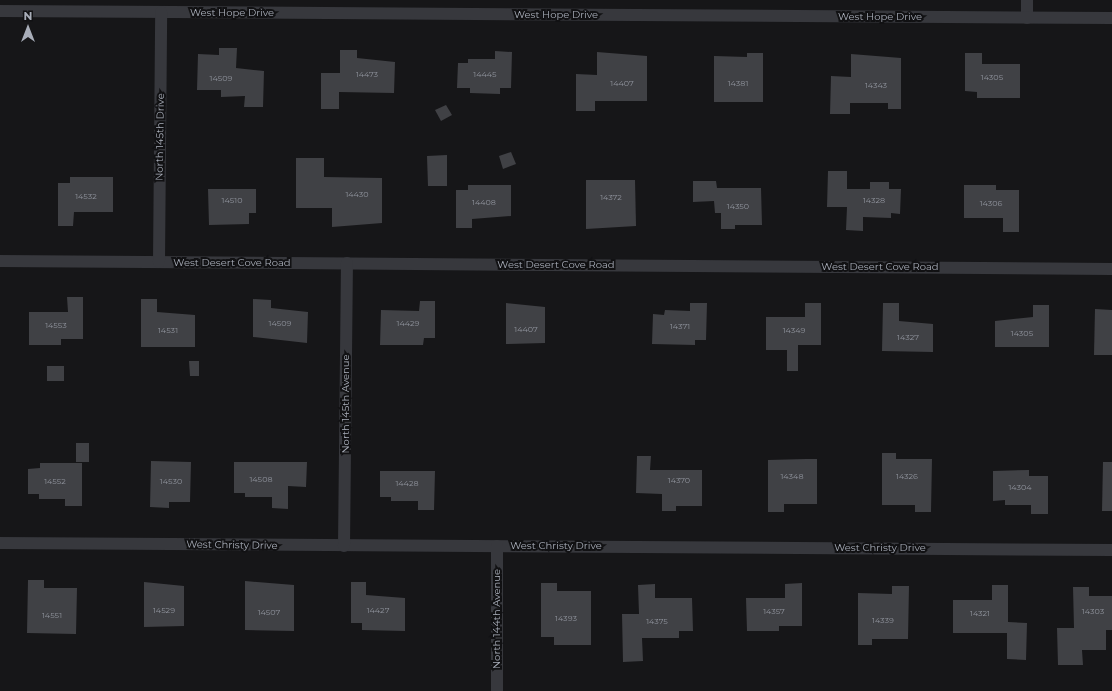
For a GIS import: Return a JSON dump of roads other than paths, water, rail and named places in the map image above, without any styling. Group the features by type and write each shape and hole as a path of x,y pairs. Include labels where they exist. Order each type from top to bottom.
{"street":[{"path":"1027,0 1027,18"},
{"name":"West Hope Drive","path":"0,11 1112,18"},
{"name":"North 145th Drive","path":"159,262 161,12"},
{"name":"West Desert Cove Road","path":"0,261 1112,269"},
{"name":"North 145th Avenue","path":"344,546 347,263"},
{"name":"West Christy Drive","path":"0,543 1112,550"},
{"name":"North 144th Avenue","path":"497,546 497,691"}]}
